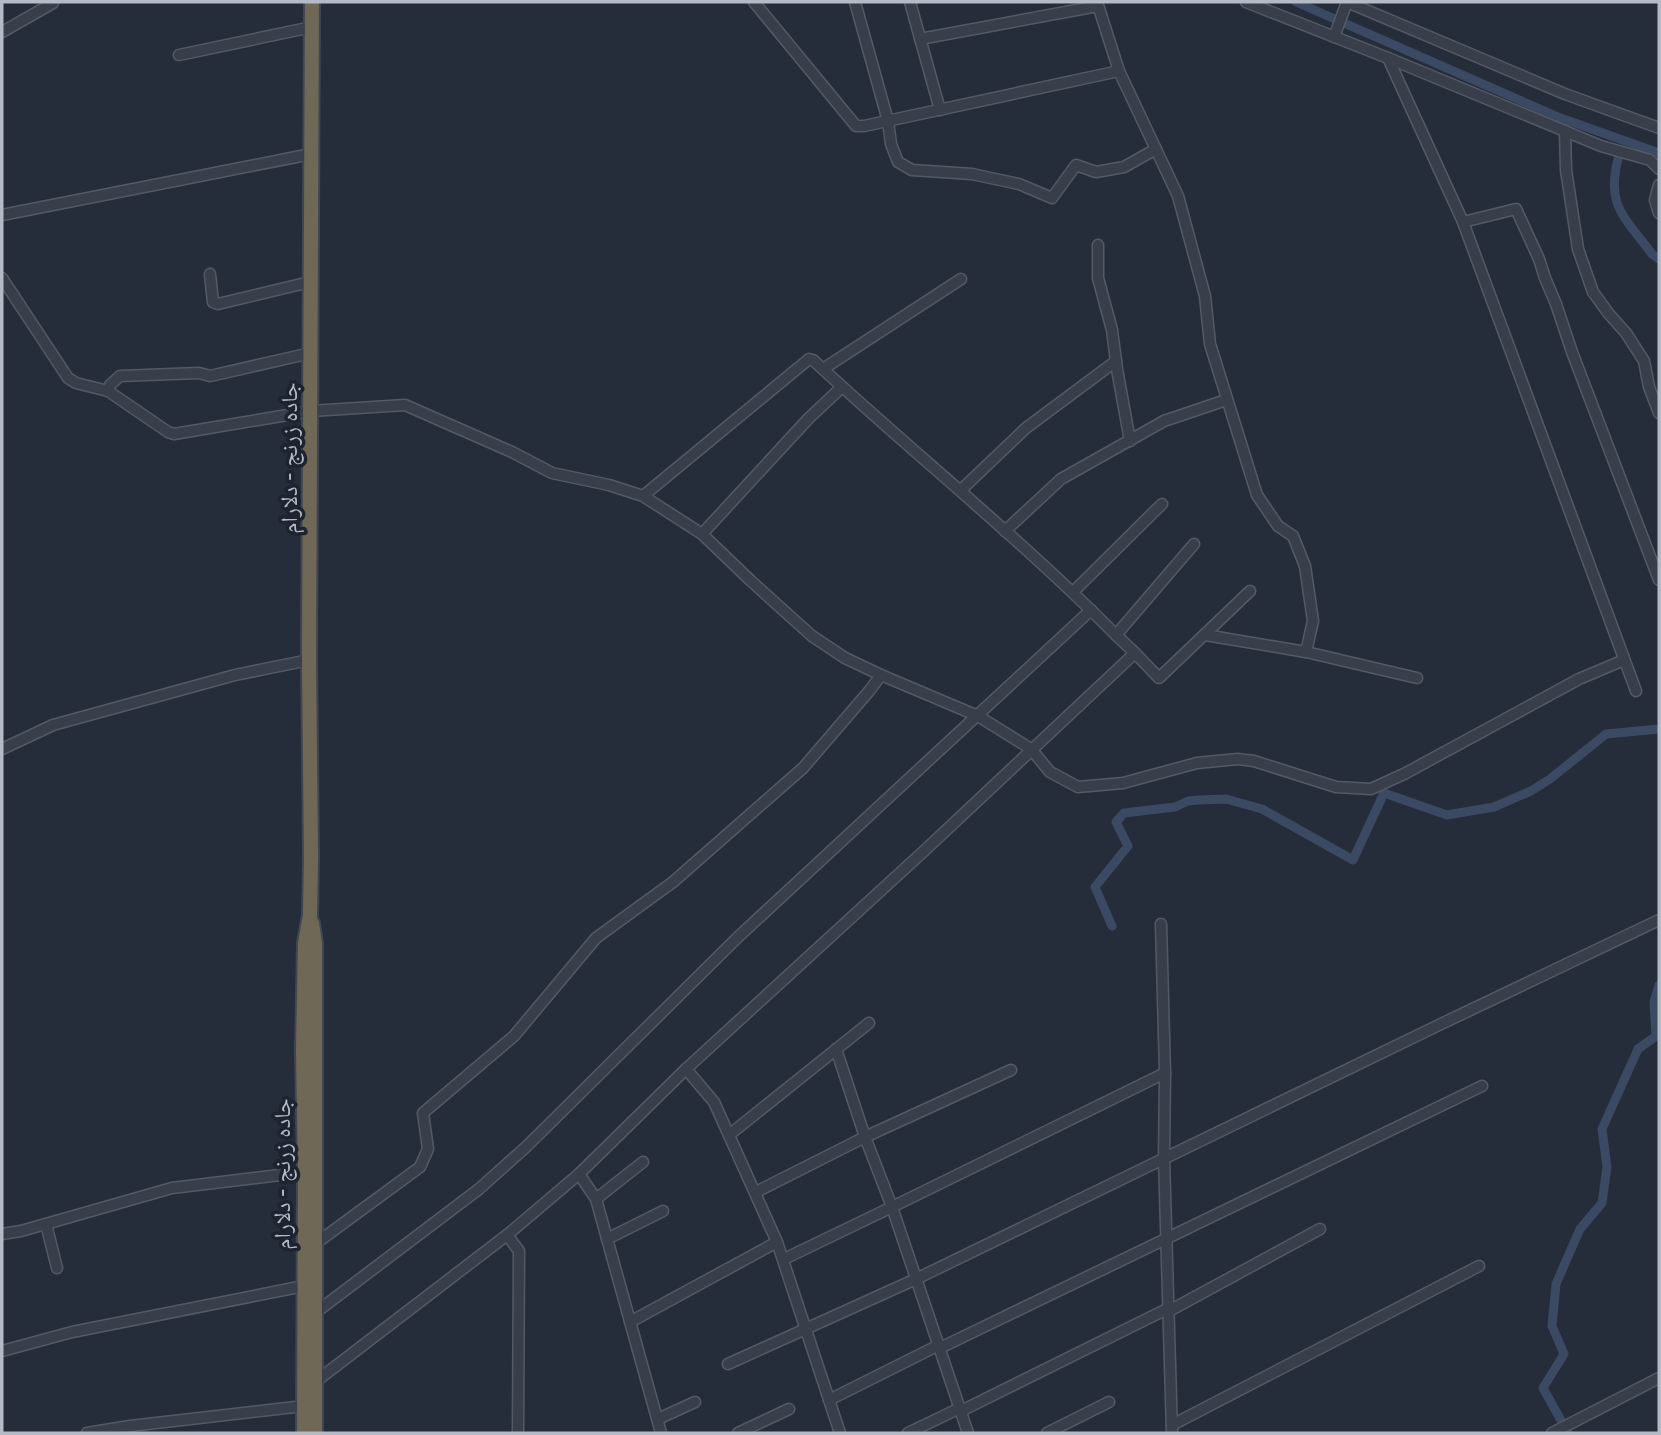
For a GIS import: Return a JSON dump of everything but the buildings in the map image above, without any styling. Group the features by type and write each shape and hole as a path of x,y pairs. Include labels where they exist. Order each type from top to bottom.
{"highway":[{"name":"جاده زرنج - دلارام","path":"312,2 309,660 310,915 315,943 315,1433"},
{"name":"جاده زرنج - دلارام","path":"304,1433 304,956 310,915"}],"street":[{"path":"754,2 856,126 1119,71"},
{"path":"855,2 888,121 891,145 898,162 912,170 972,174 1020,184 1052,198 1076,165 1096,172 1124,167 1156,149"},
{"path":"910,2 940,110"},
{"path":"1246,2 1601,146 1650,160 1659,169"},
{"path":"1334,37 1347,2 1565,94 1659,128"},
{"path":"2,32 53,3"},
{"path":"920,39 1097,4 1119,71 1178,196 1205,296 1210,344 1257,495 1278,526 1293,536 1305,566 1313,621 1306,652"},
{"path":"179,55 312,27"},
{"path":"1388,58 1463,222 1636,691"},
{"path":"1565,131 1566,170 1577,249 1593,292 1626,333 1644,361 1649,387 1659,413"},
{"path":"2,215 311,154"},
{"path":"1659,185 1655,200 1659,214"},
{"path":"1463,222 1516,209 1539,259 1659,580"},
{"path":"1098,244 1098,278 1112,330 1130,441"},
{"path":"210,274 213,302 218,304 310,282"},
{"path":"2,278 68,377 76,383 108,391 174,434 311,411 405,405 512,452 552,473 609,485 643,496 702,534 812,636 881,675 978,716 1031,749 1050,772 1078,788 1123,783 1197,762 1238,759 1255,761 1336,787 1371,789 1404,774 1579,679 1624,660"},
{"path":"822,369 961,279"},
{"path":"108,391 110,385 120,376 199,373 210,376 311,353"},
{"path":"643,496 809,359 1073,592 1158,678 1250,591"},
{"path":"961,491 1026,428 1116,360"},
{"path":"702,534 809,418 842,387"},
{"path":"1005,531 1060,479 1164,421 1226,400"},
{"path":"1073,592 1162,504"},
{"path":"1115,635 1194,544"},
{"path":"315,1312 488,1181 526,1147 737,938 1091,610"},
{"path":"1205,635 1306,652 1417,678"},
{"path":"315,1382 507,1235 579,1174 686,1069 1135,653"},
{"path":"2,749 53,725 235,675 309,660"},
{"path":"315,1244 420,1167 428,1149 423,1113 514,1036 596,938 673,882 803,768 881,675"},
{"path":"728,1364 916,1279 1659,920"},
{"path":"1161,924 1172,1429 1479,1266"},
{"path":"729,1135 869,1023"},
{"path":"836,1049 968,1433"},
{"path":"686,1069 714,1102 756,1192 784,1259 840,1433"},
{"path":"756,1192 866,1137 1011,1070"},
{"path":"784,1259 1164,1073"},
{"path":"830,1400 1482,1086"},
{"path":"596,1199 643,1162"},
{"path":"2,1234 172,1188 305,1172"},
{"path":"579,1174 596,1199 661,1433"},
{"path":"607,1239 663,1211"},
{"path":"46,1224 57,1268"},
{"path":"908,1433 1169,1310 1320,1229"},
{"path":"507,1235 519,1251 518,1433"},
{"path":"630,1322 777,1242"},
{"path":"2,1351 72,1332 304,1286"},
{"path":"1555,1432 1659,1378"},
{"path":"658,1419 695,1402"},
{"path":"1047,1433 1109,1402"},
{"path":"87,1433 304,1406"},
{"path":"738,1433 789,1409"}],"waterway":[{"path":"1296,2 1558,117 1659,153"},
{"path":"1620,152 1614,184 1619,208 1652,254 1659,259"},
{"path":"1112,926 1095,887 1128,846 1116,822 1124,813 1175,807 1188,801 1226,799 1262,809 1353,860 1384,793 1447,815 1494,807 1531,791 1550,779 1606,734 1659,729"},
{"path":"1568,1433 1543,1388 1564,1354 1552,1326 1556,1284 1580,1229 1602,1203 1607,1167 1602,1129 1638,1049 1656,1036 1654,1002 1659,985"}]}
